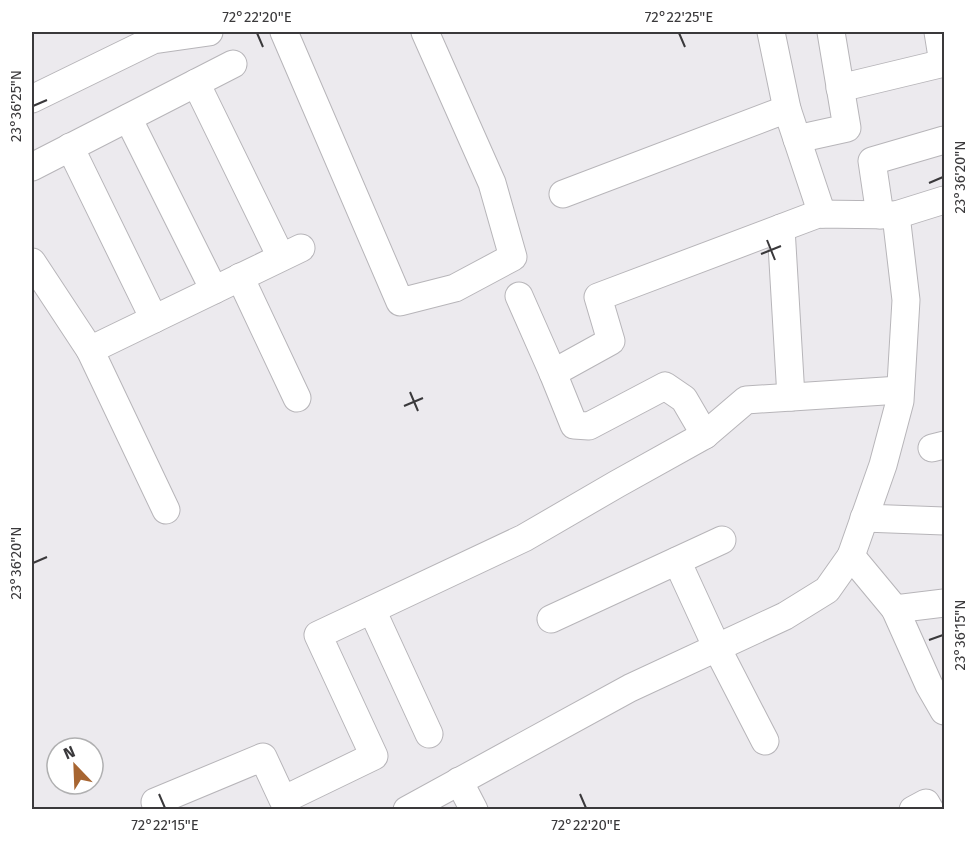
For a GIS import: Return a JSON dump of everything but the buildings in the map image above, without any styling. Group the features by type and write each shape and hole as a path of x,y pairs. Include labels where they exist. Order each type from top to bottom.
{"street":[{"path":"32,99 153,40 171,34 209,32"},
{"path":"284,32 400,302 455,288 513,258 492,183 424,32"},
{"path":"771,32 787,109 822,214"},
{"path":"797,138 847,128 831,32"},
{"path":"840,88 944,63 938,32"},
{"path":"32,167 233,64"},
{"path":"90,350 291,253 196,83"},
{"path":"562,194 787,109"},
{"path":"128,118 214,290"},
{"path":"407,810 630,688 785,616 827,590 851,556 883,465 900,401 906,300 888,215 872,161 945,140"},
{"path":"70,147 154,319"},
{"path":"553,372 611,341 598,297 818,214 888,215 945,200"},
{"path":"781,228 791,397"},
{"path":"32,262 90,350 166,510"},
{"path":"240,277 297,398"},
{"path":"519,297 574,425 589,426 665,386 684,399 705,435"},
{"path":"157,810 155,802 263,757 286,805 374,756 318,635 524,538 705,435 746,400 900,390"},
{"path":"864,518 945,521"},
{"path":"551,619 722,540"},
{"path":"851,556 895,609 941,698"},
{"path":"678,561 717,648 765,741"},
{"path":"895,609 945,603"},
{"path":"372,610 429,735"},
{"path":"459,781 474,810"},
{"path":"913,810 926,803 930,810"}]}
